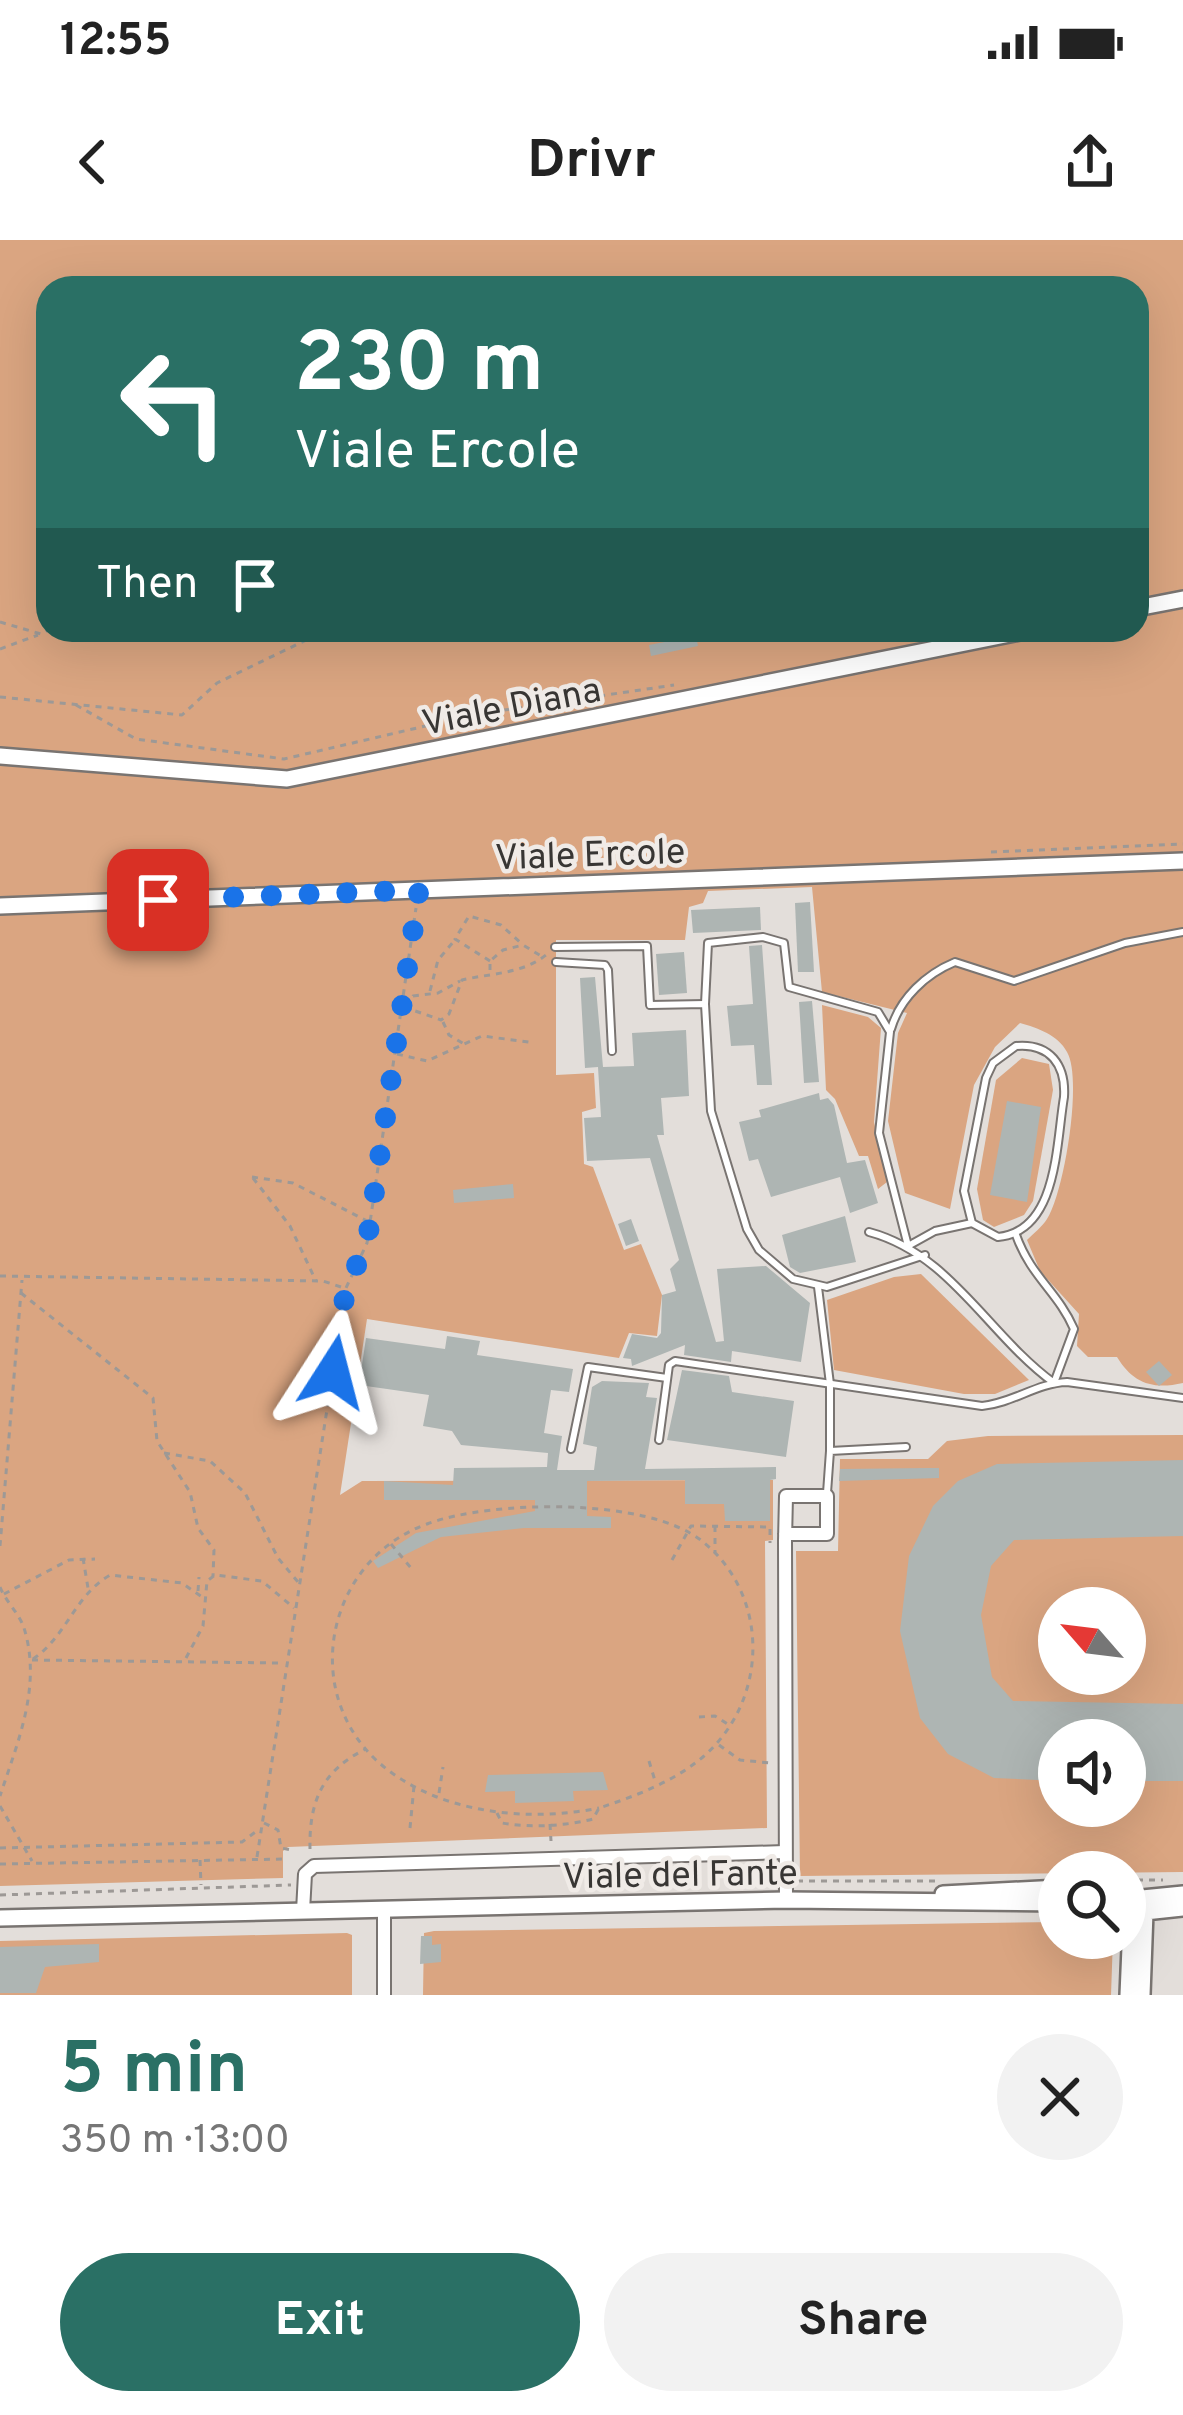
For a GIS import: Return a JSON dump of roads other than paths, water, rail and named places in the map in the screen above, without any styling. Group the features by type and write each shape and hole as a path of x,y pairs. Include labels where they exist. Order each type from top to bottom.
{"street":[{"path":"1149,606 1183,599"},
{"name":"Viale Diana","path":"0,756 287,779 970,642"},
{"name":"Viale Ercole","path":"0,906 1183,861"},
{"path":"785,1534 827,1534 827,1496 786,1496 785,1534 785,1870 791,1900"},
{"name":"Viale del Fante","path":"303,1910 304,1883 314,1866 785,1852"},
{"path":"987,1898 1038,1893"},
{"path":"1146,1898 1181,1894"},
{"path":"1135,1995 1145,1912 1181,1894"},
{"path":"987,1898 1038,1904"},
{"name":"Viale del Fante","path":"0,1918 987,1898"},
{"path":"383,1995 384,1909"},
{"path":"1132,1959 1135,1995"}],"lane":[{"path":"908,1246 879,1133 890,1032 899,1007 928,974 955,962 1014,981 1125,943 1183,932"},
{"path":"890,1032 878,1012 790,987 784,944 776,938 707,943 711,1111 747,1229 759,1250 793,1280 818,1287 926,1255"},
{"path":"555,946 646,946 650,1006 705,1004"},
{"path":"556,962 608,970 612,1051"},
{"path":"908,1246 935,1231 972,1223 998,1237 1016,1235 1029,1226 1046,1196 1064,1097 1059,1064 1042,1048 1016,1046 1004,1052 986,1078 964,1191 972,1223"},
{"path":"869,1232 926,1255 1030,1366 1054,1383 1183,1398"},
{"path":"659,1440 667,1378 675,1361 982,1406 1009,1404 1054,1383 1073,1329 1064,1307 1028,1269 1016,1235"},
{"path":"818,1287 830,1384 827,1496"},
{"path":"571,1449 587,1366 667,1378"},
{"path":"830,1451 906,1447"}]}
